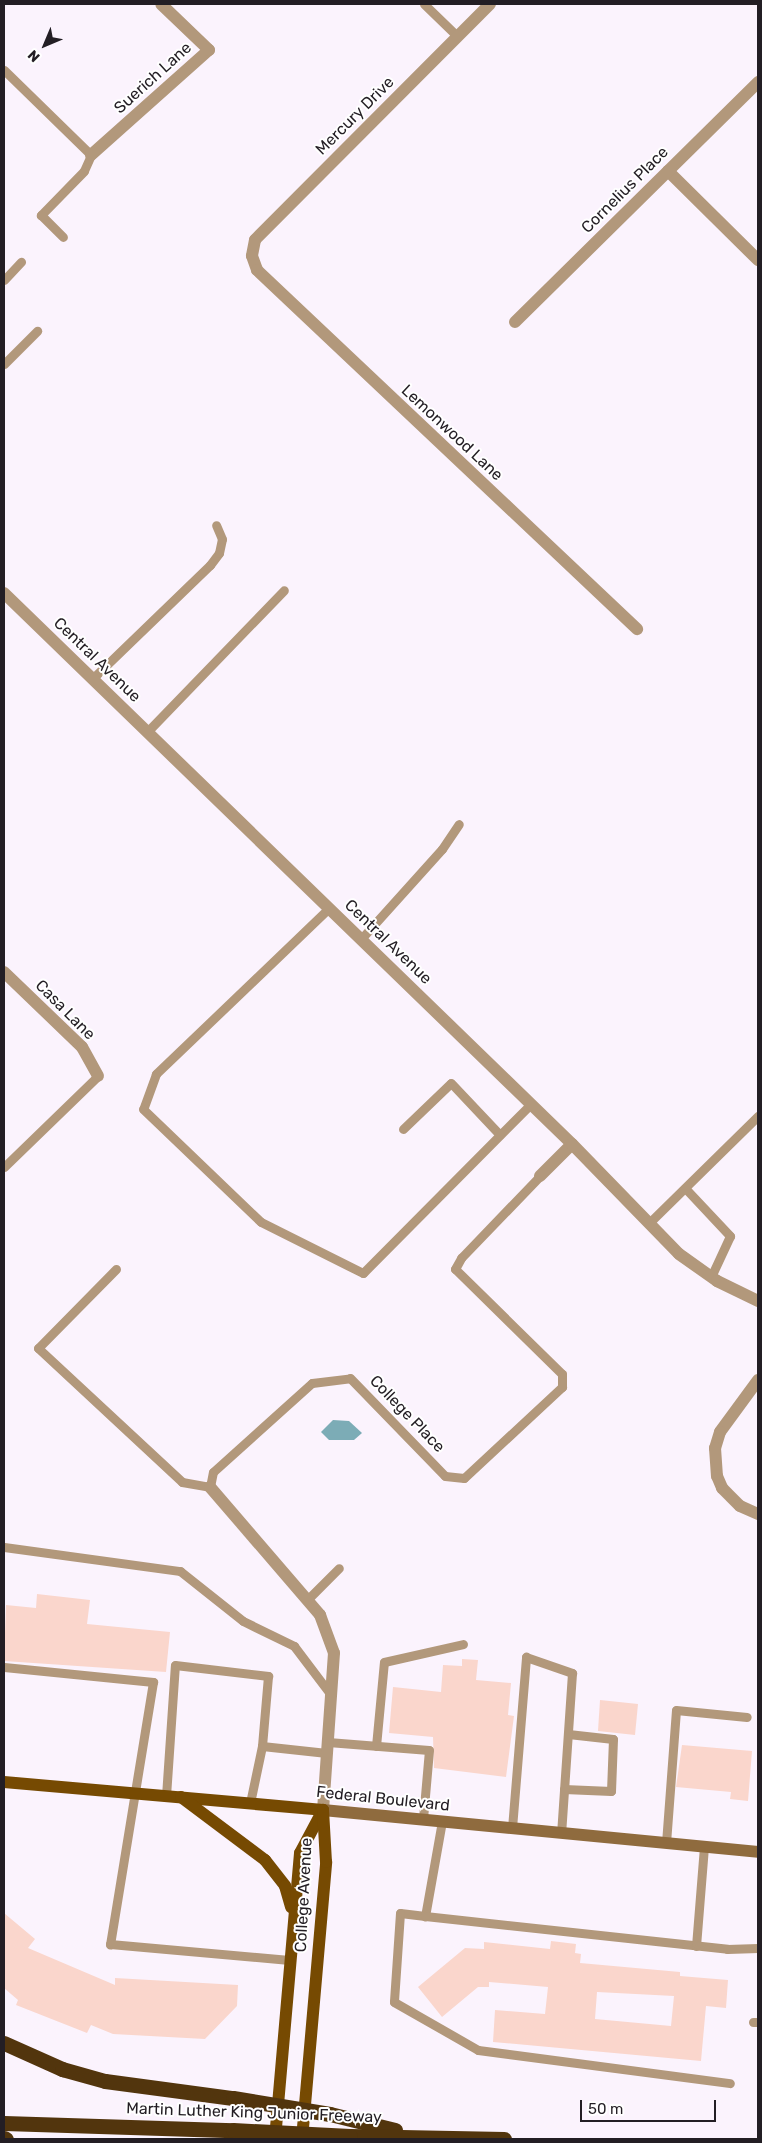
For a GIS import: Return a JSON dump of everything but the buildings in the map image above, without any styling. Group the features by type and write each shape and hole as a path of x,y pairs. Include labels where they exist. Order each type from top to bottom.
{"highway":[{"path":"4,2043 62,2069 105,2080 330,2114 416,2135"},
{"name":"Martin Luther King Junior Freeway","path":"4,2123 233,2130 350,2136 416,2135 504,2139"}],"main road":[{"name":"Federal Boulevard","path":"4,1782 250,1803 758,1852"},
{"path":"180,1797 265,1860 285,1886 292,1911"},
{"name":"College Avenue","path":"275,2139 292,1911 300,1853 324,1810"},
{"name":"College Avenue","path":"302,2139 326,1862 324,1810"}],"street":[{"name":"Suerich Lane","path":"91,155 209,50 161,4"},
{"name":"Mercury Drive","path":"252,256 255,240 490,4"},
{"name":"Cornelius Place","path":"514,322 758,82"},
{"path":"668,171 758,260"},
{"name":"Lemonwood Lane","path":"252,256 257,270 637,629"},
{"name":"Central Avenue","path":"4,593 572,1144 679,1254 711,1277 758,1301"},
{"name":"Casa Lane","path":"4,972 82,1047 98,1076"},
{"name":"College Place","path":"540,1176 572,1144"},
{"path":"758,1380 720,1432 715,1448 717,1476 722,1488 740,1506 758,1514"},
{"path":"210,1487 320,1615 334,1653 324,1810"}],"lane":[{"path":"424,4 457,36"},
{"path":"4,70 91,155 84,171 41,215 63,237"},
{"path":"4,280 21,262"},
{"path":"4,364 36,331"},
{"path":"92,679 210,565 219,553 222,539 216,525"},
{"path":"147,732 284,590"},
{"path":"361,939 442,849 459,824"},
{"path":"329,908 156,1074 143,1109 261,1222 363,1273 531,1104"},
{"path":"4,1167 98,1076"},
{"path":"403,1129 451,1083 500,1135"},
{"path":"649,1223 758,1116"},
{"name":"College Place","path":"210,1487 213,1472 312,1383 350,1378 445,1476 464,1478 562,1387 562,1374 455,1269 461,1258 540,1176"},
{"path":"685,1188 730,1236 711,1277"},
{"path":"116,1269 38,1348 182,1482 210,1487"},
{"path":"4,1547 180,1571 243,1621 294,1646 331,1695"},
{"path":"306,1600 339,1568"},
{"path":"376,1746 384,1662 464,1644"},
{"path":"512,1828 526,1657 572,1673 561,1833"},
{"path":"166,1796 175,1665 268,1676 262,1746 250,1803"},
{"path":"4,1667 153,1682 137,1794 110,1944 289,1960"},
{"path":"666,1843 676,1710 747,1717"},
{"path":"564,1789 611,1791 613,1739 568,1734"},
{"path":"262,1746 376,1746 429,1750 423,1820"},
{"path":"425,1916 442,1821"},
{"path":"696,1946 704,1847"},
{"path":"730,2083 478,2050 394,2002 400,1913 696,1946 758,1948"}],"water":[{"path":"333,1420 349,1421 362,1433 354,1440 329,1440 321,1432"}]}
